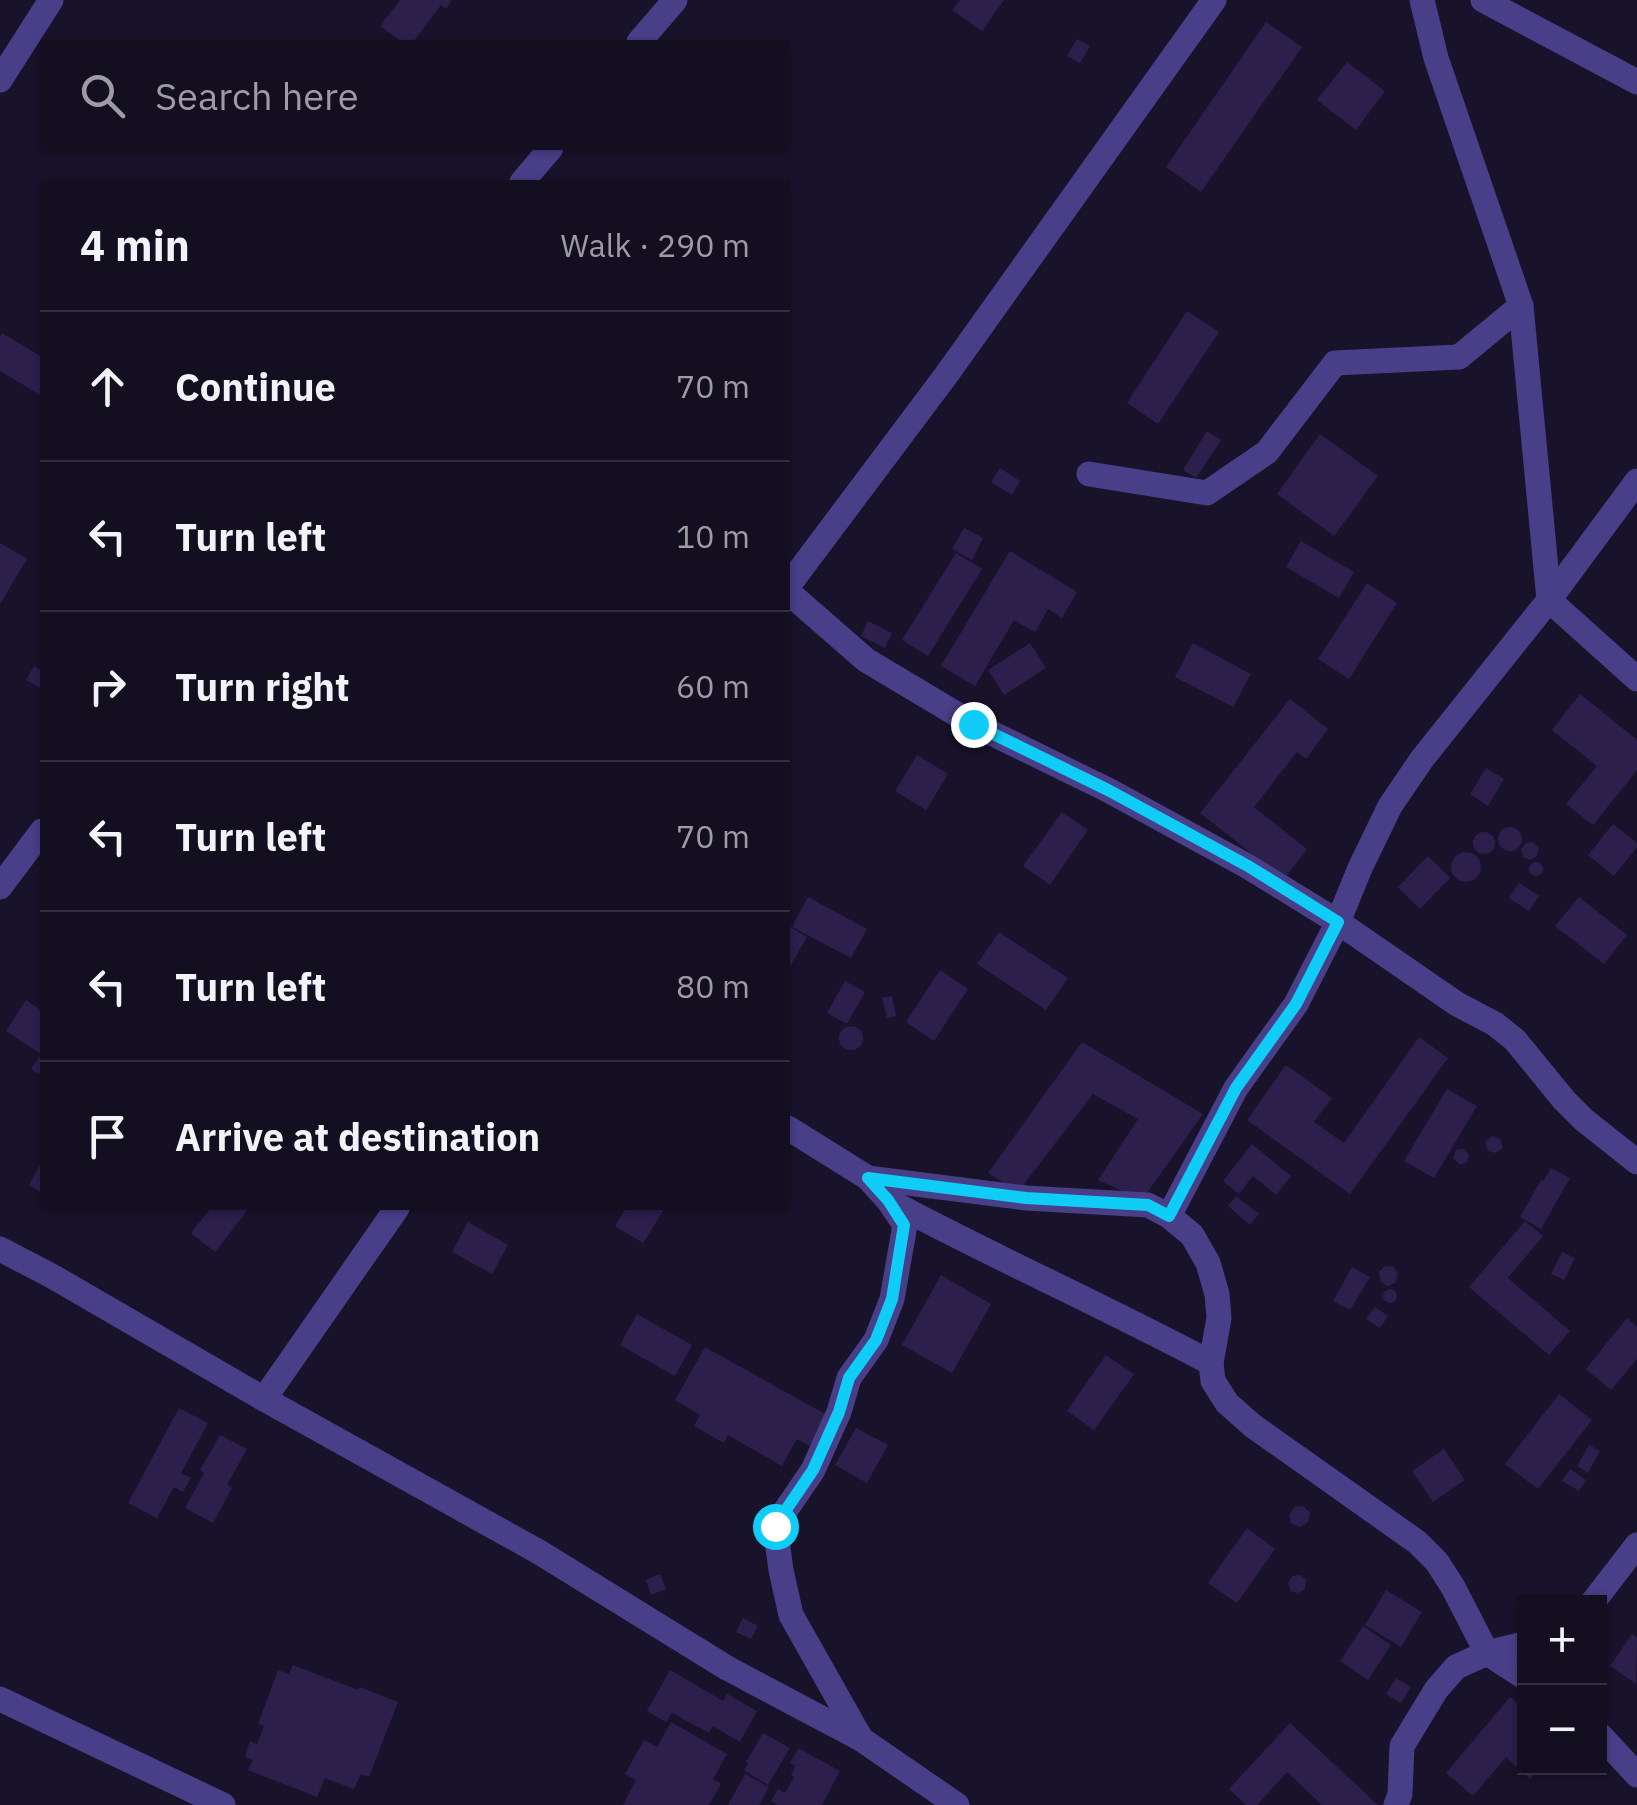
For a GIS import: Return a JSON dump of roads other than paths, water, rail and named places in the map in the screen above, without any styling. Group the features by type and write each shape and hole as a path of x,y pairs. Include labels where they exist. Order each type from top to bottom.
{"street":[{"path":"0,80 51,0"},
{"path":"642,40 675,0"},
{"path":"790,586 1214,0"},
{"path":"1422,0 1436,58 1522,306 1549,600 1637,679"},
{"path":"1483,0 1637,82"},
{"path":"524,180 550,150"},
{"path":"1088,474 1207,493 1267,452 1335,362 1460,357 1522,306"},
{"path":"1169,1216 1236,1088 1296,1004 1390,806 1637,481"},
{"path":"790,591 866,660 973,724 1108,790 1248,866 1458,1004 1496,1024 1515,1040 1584,1120 1637,1162"},
{"path":"0,888 40,833"},
{"path":"790,1129 868,1178 904,1225 892,1299 876,1340 849,1378 839,1412 813,1470 775,1526 791,1614 861,1739"},
{"path":"868,1178 1026,1198 1148,1205 1169,1216 1192,1235 1208,1263 1219,1318 1211,1362 1212,1381 1227,1403 1253,1426 1417,1542 1437,1562 1453,1587 1487,1653 1517,1672"},
{"path":"888,1200 1211,1362"},
{"path":"264,1399 396,1210"},
{"path":"0,1249 539,1552 726,1668 861,1739 957,1805"},
{"path":"1598,1595 1637,1545"},
{"path":"1396,1805 1402,1746 1436,1690 1456,1667 1517,1646"},
{"path":"0,1700 216,1803"},
{"path":"1607,1743 1637,1775"}]}
